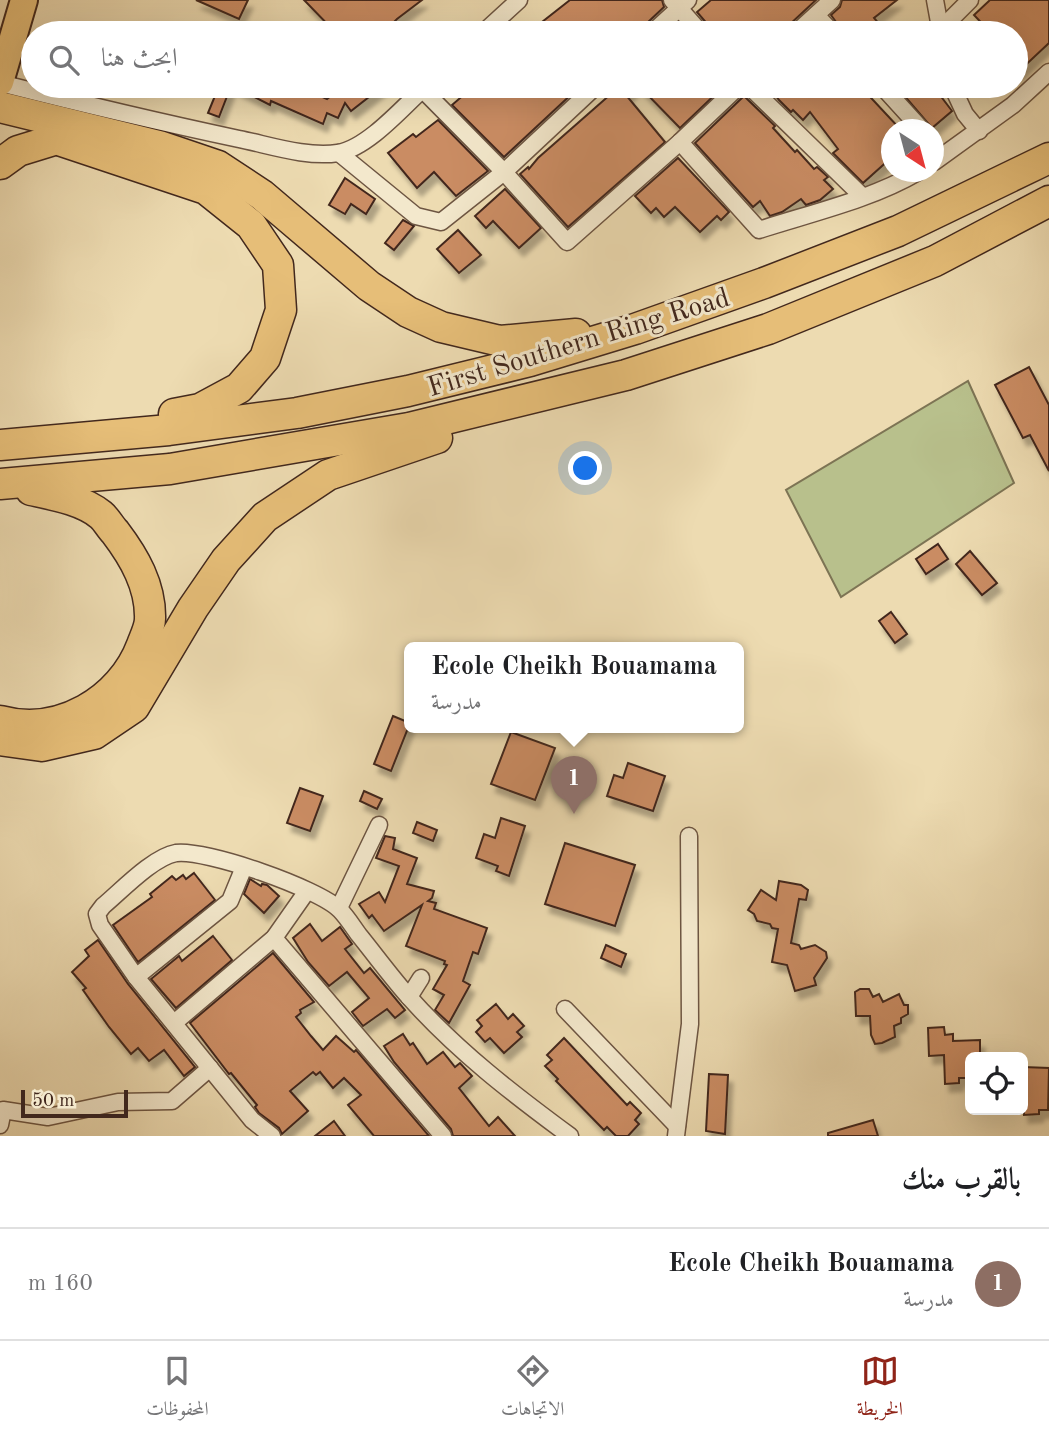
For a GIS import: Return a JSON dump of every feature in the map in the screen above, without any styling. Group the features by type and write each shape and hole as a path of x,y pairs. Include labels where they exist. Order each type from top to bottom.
{"highway":[{"path":"0,107 159,146 218,166 262,195 369,286 408,312 441,327 500,341 635,329"},
{"path":"0,128 57,139 206,189 251,225 278,265 281,310 265,358 240,388 200,409 8,445"},
{"path":"898,231 1049,136"},
{"path":"0,164 18,151 57,139"},
{"name":"First Southern Ring Road","path":"8,445 169,430 296,413 422,388 530,361 635,329 898,231 1049,158"},
{"name":"First Southern Ring Road","path":"3,484 170,468 409,428 625,375 768,329 935,261 1049,201"},
{"path":"935,261 1049,215"},
{"path":"0,740 42,746 94,734 134,707 193,608 226,560 265,517 328,475 625,375"},
{"path":"0,721 10,724 50,723 82,714 112,691 135,663 150,621 146,585 131,554 101,515 70,499 3,484"}],"main road":[{"path":"0,83 24,0"}],"street":[{"path":"496,21 519,0"},
{"path":"809,21 832,0"},
{"path":"935,0 939,21"},
{"path":"950,21 970,0"},
{"path":"663,21 679,3 692,21"},
{"path":"816,15 822,21"},
{"path":"1028,90 1049,72"},
{"path":"0,83 21,88"},
{"path":"60,98 139,118 294,150 340,153 355,148 413,98"},
{"path":"433,98 566,242 726,98"},
{"path":"340,153 416,216 442,222 503,172 583,98"},
{"path":"761,98 862,196"},
{"path":"893,98 912,119"},
{"path":"958,98 965,114 979,131"},
{"path":"944,155 979,131 1018,98"},
{"path":"680,142 759,230 899,182"},
{"path":"339,908 379,825"},
{"path":"676,1131 690,1024 689,836"},
{"path":"272,1136 252,1120 136,977 100,925 97,914 103,906 161,858 174,853 191,853 244,867 307,891 339,908 409,997 444,1035 499,1083 570,1136"},
{"path":"136,977 230,901 244,867"},
{"path":"174,1023 274,938 307,891"},
{"path":"274,938 443,1136"},
{"path":"409,997 421,978"},
{"path":"565,1009 676,1131"},
{"path":"0,1125 4,1110 48,1117 118,1102 172,1101 210,1068"}],"green space":[{"path":"968,381 1014,483 841,597 786,490"}],"building":[{"path":"196,0 248,0 239,19"},
{"path":"304,0 422,0 395,21 324,21"},
{"path":"570,0 662,0 664,7 649,21 543,21"},
{"path":"711,0 816,0 793,21 705,21 697,12"},
{"path":"842,0 897,0 874,18 877,21 835,21 831,15 840,7"},
{"path":"990,0 1049,0 1049,43 1028,63 1028,21 980,21 974,15"},
{"path":"214,98 226,98 219,117 208,113"},
{"path":"256,98 368,98 351,111 345,103 338,118 327,113 323,124 271,101 270,105"},
{"path":"460,98 567,98 504,157 452,105"},
{"path":"606,98 628,98 665,142 568,227 520,174 528,167 529,169"},
{"path":"651,98 711,98 680,128"},
{"path":"742,98 746,98 775,126 773,128 795,152 797,150 814,169 817,167 828,177 824,180 833,189 820,200 806,205 801,199 782,212 770,216 760,201 753,207 695,143"},
{"path":"778,98 871,98 891,119 881,119 881,167 863,183 833,153 838,149 810,112 803,120 793,110 791,112"},
{"path":"906,98 942,98 952,111 943,119 924,119"},
{"path":"438,120 488,171 456,196 434,172 417,188 388,153"},
{"path":"678,158 729,212 721,220 717,216 700,232 675,207 664,217 656,208 651,213 635,196"},
{"path":"345,178 375,199 366,214 351,204 345,214 329,205"},
{"path":"505,189 541,228 519,248 493,221 486,228 475,216"},
{"path":"403,220 414,226 394,250 385,243"},
{"path":"458,230 481,255 459,273 437,249"},
{"path":"1029,367 1049,405 1049,471 1030,435 1023,438 995,385"},
{"path":"938,544 948,559 926,574 916,559"},
{"path":"970,551 997,583 982,595 956,564"},
{"path":"891,612 907,634 895,643 879,621"},
{"path":"393,716 404,721 406,733 391,771 374,764"},
{"path":"511,733 555,748 535,800 491,784"},
{"path":"628,763 665,776 653,811 607,796 614,775 623,778"},
{"path":"300,788 323,796 310,831 287,823"},
{"path":"364,791 382,799 377,809 360,801"},
{"path":"501,818 525,826 509,876 496,871 498,866 476,858 484,834 495,838"},
{"path":"417,822 437,830 433,841 413,833"},
{"path":"385,836 395,838 393,849 417,858 407,884 434,891 428,901 436,903 434,909 487,928 478,954 473,952 463,981 470,985 449,1023 435,1010 444,995 433,989 447,965 444,964 445,961 406,946 422,905 384,931 372,915 369,918 359,904 379,892 385,902 399,866 376,858"},
{"path":"565,843 635,865 615,926 545,904"},
{"path":"194,873 215,900 138,962 113,925 152,897 150,894 172,876 176,880 183,875 186,879"},
{"path":"250,879 261,886 267,885 279,896 264,913 244,894"},
{"path":"779,881 801,885 808,890 806,900 799,899 791,943 799,945 801,949 815,945 826,952 827,958 814,978 816,985 795,991 787,965 772,962 778,929 757,921 754,914 748,910 761,890 776,900"},
{"path":"310,924 322,941 340,927 352,944 345,949 364,973 370,968 405,1010 395,1018 387,1009 363,1026 352,1012 369,998 347,972 329,986 308,962 293,938"},
{"path":"213,936 232,960 176,1008 151,979 179,956 182,961"},
{"path":"98,940 128,984 195,1067 184,1076 164,1050 149,1061 138,1048 131,1054 83,990 86,988 72,972 89,956 85,950"},
{"path":"606,945 626,954 621,967 601,958"},
{"path":"273,953 314,1002 300,1010 301,1013 296,1017 311,1036 323,1050 336,1036 354,1052 356,1050 429,1136 374,1136 348,1105 361,1095 344,1078 333,1088 320,1072 316,1075 313,1072 290,1091 308,1111 282,1134 279,1128 259,1113 255,1107 257,1105 190,1023"},
{"path":"869,989 873,997 879,994 883,1002 899,994 904,1005 908,1005 908,1014 901,1018 901,1023 894,1026 895,1037 875,1044 871,1035 870,1016 856,1016 855,992"},
{"path":"496,1004 508,1019 513,1014 524,1026 517,1032 522,1037 504,1053 490,1038 485,1042 476,1032 482,1026 477,1020"},
{"path":"944,1027 945,1035 953,1034 953,1041 980,1040 980,1052 965,1052 965,1078 959,1078 959,1083 945,1084 944,1055 929,1056 928,1028"},
{"path":"403,1034 410,1045 413,1043 427,1064 443,1052 455,1067 460,1063 472,1076 459,1088 489,1126 498,1117 515,1136 453,1136 451,1129 394,1062 384,1046"},
{"path":"564,1038 627,1105 630,1102 641,1113 635,1120 639,1124 628,1136 616,1136 607,1127 604,1130 545,1066 552,1060 547,1055"},
{"path":"1028,1067 1049,1068 1048,1110 1039,1110 1039,1114 1028,1115"},
{"path":"709,1074 728,1075 725,1134 706,1131"},
{"path":"873,1120 878,1136 828,1136 828,1133"},
{"path":"334,1121 345,1136 315,1136"}],"place":[{"name":"Ecole Cheikh Bouamama","path":"574,814"}]}
